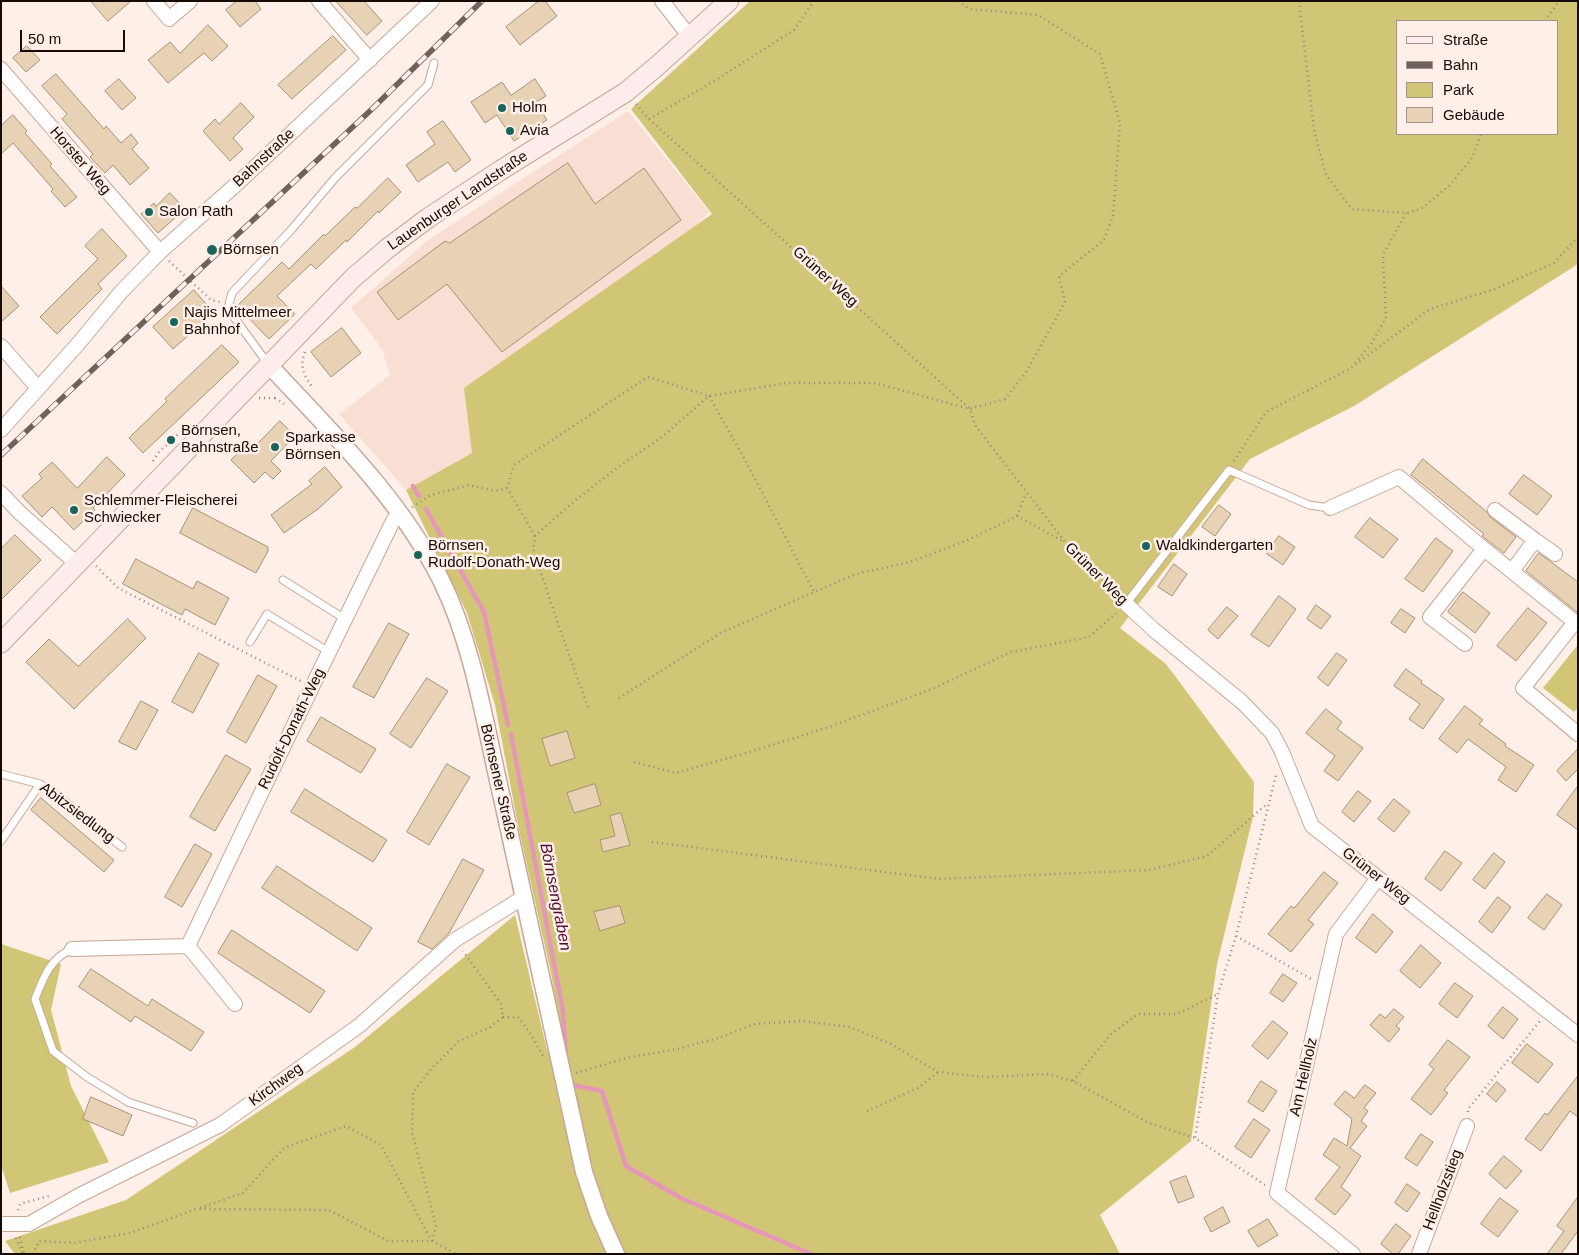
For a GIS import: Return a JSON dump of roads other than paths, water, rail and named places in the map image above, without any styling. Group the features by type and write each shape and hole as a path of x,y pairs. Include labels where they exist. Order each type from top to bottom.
{"main road":[{"name":"Lauenburger Landstraße","path":"1,643 353,278 388,248 428,218 626,92 729,1"}],"street":[{"path":"154,1 169,19 190,1"},
{"path":"319,1 370,60"},
{"name":"Bahnstraße","path":"1,430 78,344 121,292 160,252 432,1"},
{"path":"662,1 690,37"},
{"name":"Horster Weg","path":"1,69 160,252"},
{"path":"1,346 38,388"},
{"name":"Börnsener Straße","path":"269,365 344,447 398,513 422,546 441,580 459,621 476,684 584,1172 599,1216 616,1254"},
{"path":"1330,508 1399,477 1576,623 1523,688 1578,734"},
{"path":"1,493 19,512 82,560"},
{"path":"1495,510 1555,554"},
{"name":"Rudolf-Donath-Weg","path":"188,946 398,513"},
{"path":"1512,571 1536,540"},
{"path":"1465,644 1430,617 1484,549"},
{"name":"Grüner Weg","path":"1126,604 1154,630 1242,702 1272,733 1282,752 1312,826 1578,1035"},
{"name":"Am Hellholz","path":"1353,1254 1277,1193 1336,934 1378,878"},
{"name":"Kirchweg","path":"1,1224 29,1224 78,1196 220,1125 360,1025 455,940 524,897"},
{"path":"72,949 188,946 235,1004"},
{"name":"Hellholzstieg","path":"1419,1254 1467,1126"}],"lane":[{"path":"269,365 231,313 229,304 232,293 292,229 335,178 428,85 434,63"},
{"path":"1126,604 1229,470 1309,505 1330,508"},
{"path":"283,580 345,619"},
{"path":"250,642 267,614 329,652"},
{"name":"Abitzsiedlung","path":"1,774 40,784 57,795 122,847"},
{"path":"1,841 40,784"},
{"path":"72,949 63,953 47,970 35,999 53,1051 87,1077 128,1102 193,1123"}],"waterway":[{"name":"Börnsengraben","path":"413,486 419,496"},
{"name":"Börnsengraben","path":"426,509 484,612 508,725"},
{"name":"Börnsengraben","path":"511,734 563,1011 566,1057"},
{"name":"Börnsengraben","path":"572,1085 602,1091 626,1166 681,1198 811,1254"}],"railway":[{"path":"1,455 371,110 482,1"}],"place":[{"name":"Holm","path":"502,108"},
{"name":"Avia","path":"510,131"},
{"name":"Salon Rath","path":"149,212"},
{"name":"Börnsen","path":"212,250"},
{"name":"Najis Mittelmeer Bahnhof","path":"174,322"},
{"name":"Börnsen, Bahnstraße","path":"171,440"},
{"name":"Sparkasse Börnsen","path":"275,447"},
{"name":"Schlemmer-Fleischerei Schwiecker","path":"74,510"},
{"name":"Waldkindergarten","path":"1146,546"},
{"name":"Börnsen, Rudolf-Donath-Weg","path":"418,555"}]}
